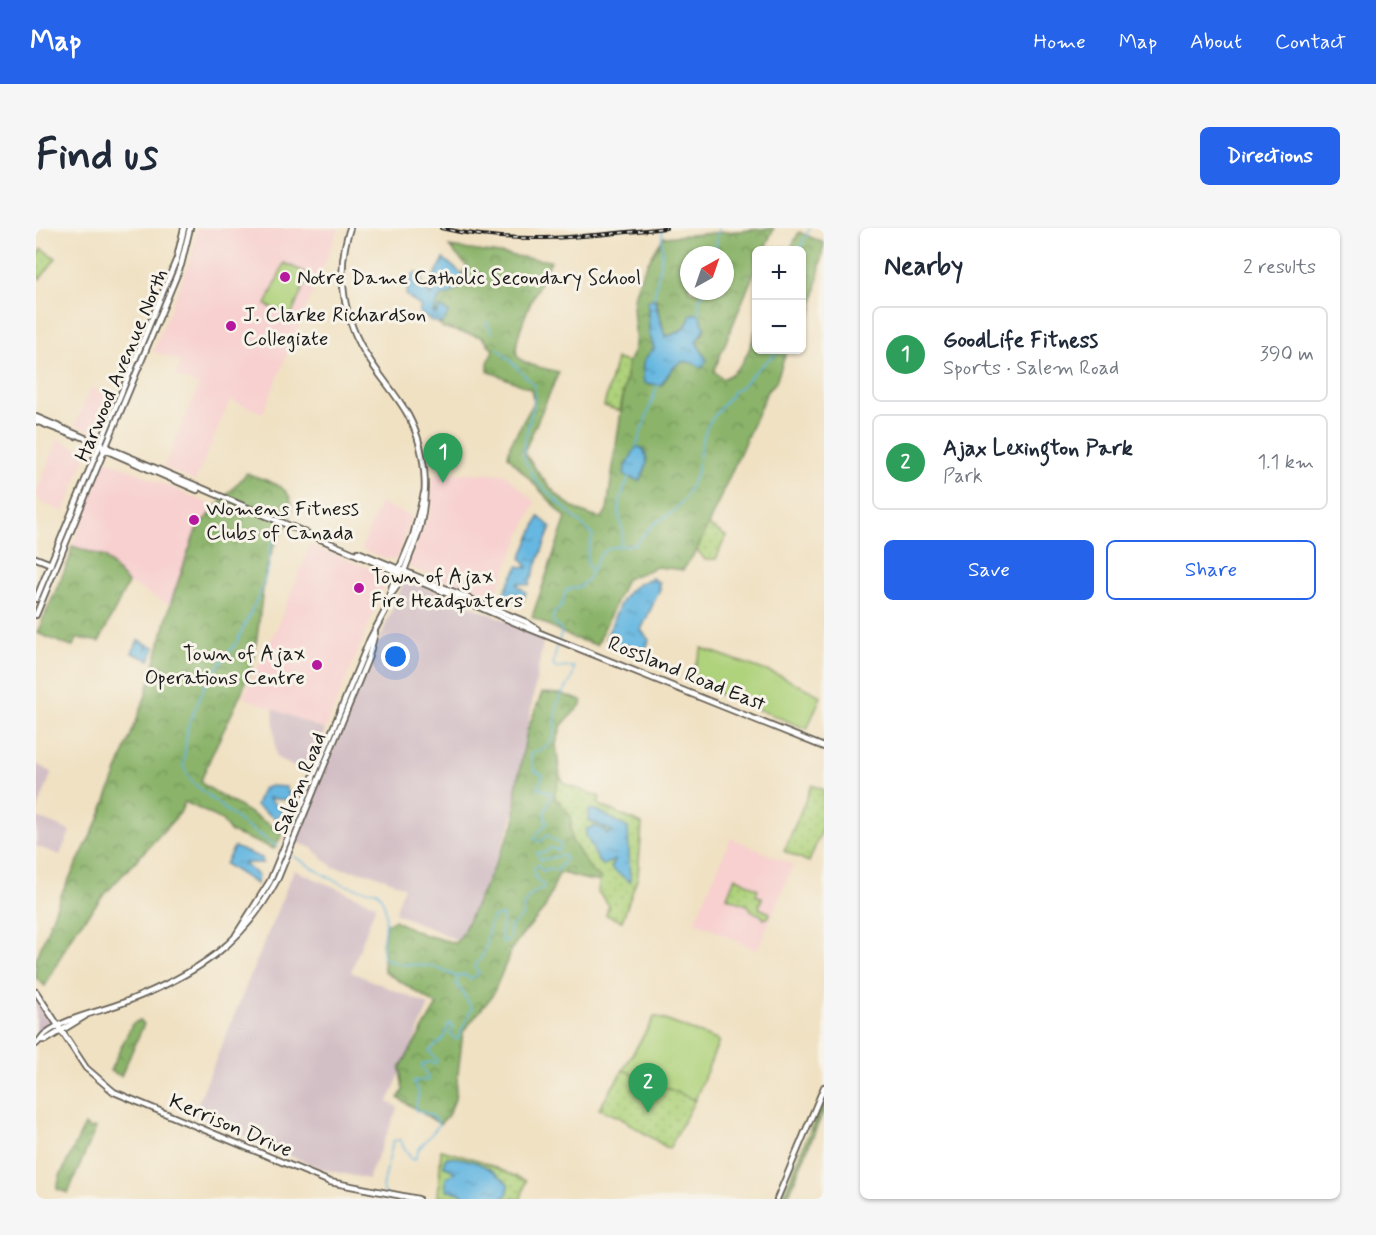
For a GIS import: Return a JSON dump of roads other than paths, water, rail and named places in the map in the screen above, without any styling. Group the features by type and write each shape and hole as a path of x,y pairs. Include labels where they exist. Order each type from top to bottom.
{"main road":[{"name":"Harwood Avenue North","path":"36,599 179,252 184,228"},
{"name":"Harwood Avenue North","path":"36,615 181,265 190,228"},
{"name":"Salem Road","path":"38,1042 46,1040 61,1028 85,1016 187,974 220,951 236,935 270,881 370,639 375,633 417,537 424,493 423,461 409,417 360,345 348,314 343,295 342,274 350,228"},
{"path":"36,419 98,445"},
{"name":"Rossland Road East","path":"98,445 211,494 526,622 567,642 824,747"},
{"path":"71,511 77,514"},
{"path":"36,558 56,566"},
{"name":"Kerrison Drive","path":"36,992 93,1076 130,1101 330,1182 418,1199"},
{"path":"777,1199 824,1087"}],"water":[{"path":"444,259 462,274 465,283 449,295 441,296 433,313 436,314 441,307 449,313 442,323 424,316 419,312 421,307 406,295 410,277 416,272 420,274 425,289 431,295 430,283"},
{"path":"654,298 665,336 682,330 691,314 699,314 705,328 696,342 707,360 702,368 694,363 677,364 661,385 644,383 643,372 644,361 654,348 649,333 648,301"},
{"path":"636,447 642,448 647,461 639,481 624,475 625,468"},
{"path":"539,517 551,527 529,585 518,583 518,586 526,592 523,601 519,603 503,594 518,566 528,568 521,558"},
{"path":"652,578 660,583 658,586 660,589 641,630 649,640 645,652 639,656 607,641 606,638 627,594 641,582"},
{"path":"138,640 147,644 146,650 149,645 155,647 150,660 132,653"},
{"path":"270,786 286,787 288,793 291,792 286,800 268,798 283,811 276,819 256,806 262,789"},
{"path":"589,810 597,810 628,828 630,882 611,868 615,860 603,865 599,862 586,835 586,829 594,826 605,830 607,834 612,831 588,820"},
{"path":"234,847 262,858 263,863 244,863 258,876 256,884 225,864"},
{"path":"448,1157 465,1159 488,1168 508,1184 508,1193 502,1199 466,1199 462,1194 446,1189 446,1178 455,1172 444,1166 445,1159"}],"waterway":[{"path":"716,246 718,228"},
{"path":"801,246 810,228"},
{"path":"654,298 662,254 662,231"},
{"path":"699,300 699,314"},
{"path":"486,321 492,333"},
{"path":"498,348 534,385 535,396 524,448 524,458 528,467"},
{"path":"293,856 343,884 353,888 377,891 386,915 383,958 398,964 432,966 458,977 463,974 471,979 479,973 474,966 485,949 493,917 503,915 501,939 502,942 509,939 511,926 522,917 527,899 544,886 535,877 534,868 538,865 543,871 551,868 557,871 566,858 563,855 540,860 537,853 546,852 549,848 559,850 561,845 547,835 540,842 534,838 547,823 544,814 552,794 538,787 543,775 534,770 530,754 546,746 553,738 558,701 570,682 574,667 556,668 553,666 562,632 553,621 553,615 562,605 566,590 580,587 588,579 600,555 609,548 635,544 654,524 674,511 685,498 696,475 702,441 709,423 734,391 775,354"},
{"path":"636,447 658,384"},
{"path":"530,470 537,482 593,535 587,558 591,571"},
{"path":"620,544 623,533 619,505 629,476"},
{"path":"278,529 270,551 269,566 261,591 236,643 206,683 188,725 183,766 192,782 247,827 278,847"},
{"path":"386,1199 383,1187 393,1141 400,1140 411,1159 415,1160 418,1150 439,1125 432,1116 415,1110 419,1093 413,1081 429,1080 422,1064 430,1062 435,1064 437,1060 429,1051 444,1038 449,1023 453,1026 451,1035 457,1040 472,1008 456,982 458,978"}],"railway":[{"path":"441,228 497,237 525,238 553,238 666,228"}],"place":[{"name":"Notre Dame Catholic Secondary School","path":"285,277"},
{"name":"J. Clarke Richardson Collegiate","path":"231,326"},
{"name":"GoodLife Fitness","path":"443,483"},
{"name":"Womens Fitness Clubs of Canada","path":"194,520"},
{"name":"Town of Ajax Fire Headquaters","path":"359,588"},
{"name":"Town of Ajax Operations Centre","path":"317,665"},
{"name":"Ajax Lexington Park","path":"648,1113"}]}
